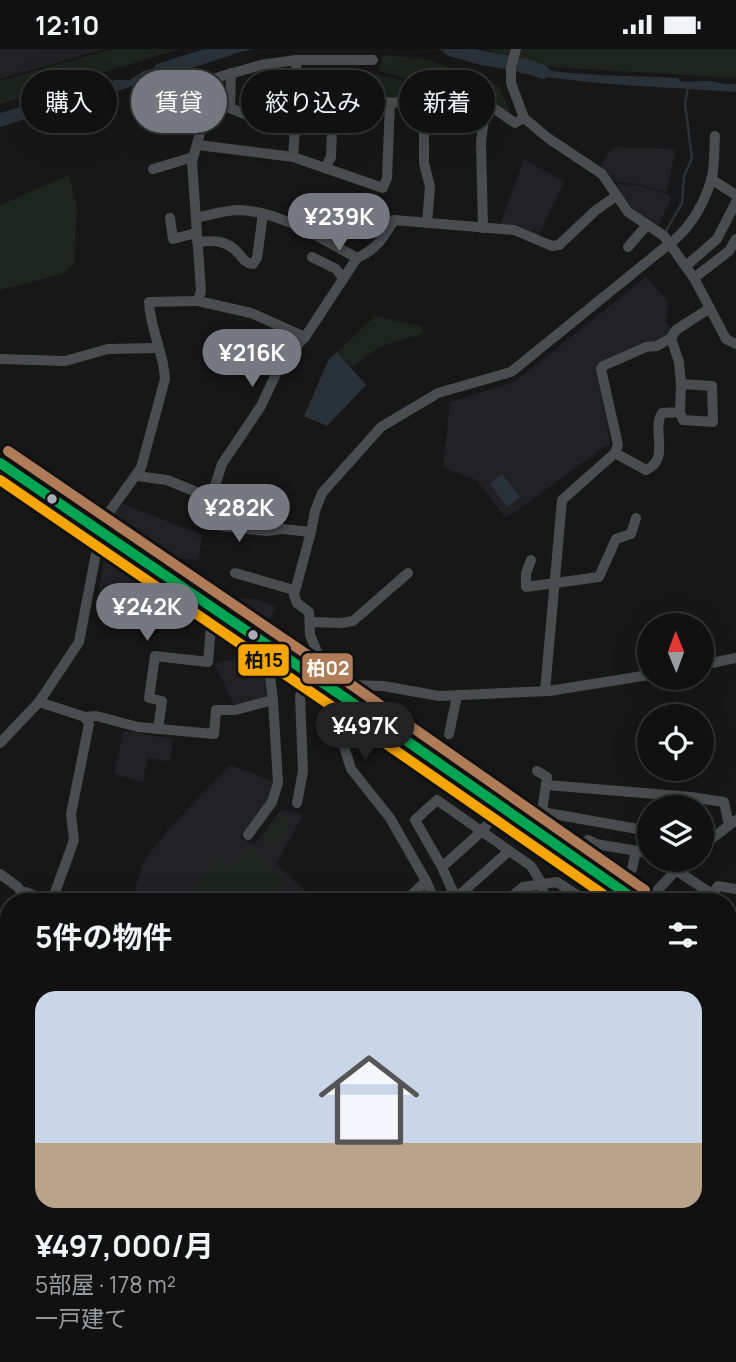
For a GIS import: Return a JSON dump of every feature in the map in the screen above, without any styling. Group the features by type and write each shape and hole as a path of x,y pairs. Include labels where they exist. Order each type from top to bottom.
{"street":[{"path":"516,49 511,67 512,83 524,118 548,138 602,174 628,212 646,226 656,229 694,278 726,339 736,344"},
{"path":"198,301 201,291 193,157 201,129 191,85 261,65 296,60 373,60"},
{"path":"296,60 296,70"},
{"path":"231,73 230,108 241,112"},
{"path":"385,103 424,103 424,163 430,187 427,223"},
{"path":"198,145 293,157 383,188 387,178 390,103"},
{"path":"483,228 481,133 485,103 515,123 524,118"},
{"path":"293,157 295,133"},
{"path":"325,168 331,157 332,133"},
{"path":"625,893 342,695 327,680 313,643 309,612 297,603 294,590 311,532 314,510 322,493 389,420 438,393 511,372 676,241 688,228 711,179 715,136"},
{"path":"153,169 193,157"},
{"path":"711,179 736,194"},
{"path":"311,532 220,526 216,523 211,498 222,464 261,406 282,361 305,337 357,258 369,253 379,244 394,221 514,230 552,246 559,245 616,195"},
{"path":"685,266 717,239 736,202"},
{"path":"196,218 238,210 263,214 290,223 357,258"},
{"path":"170,218 173,239 196,237 219,241 229,245 245,261 253,264 260,244 263,214"},
{"path":"628,247 646,226"},
{"path":"694,278 729,251 736,239"},
{"path":"312,257 336,269 342,278"},
{"path":"0,743 39,702 79,642 100,529 106,515 137,476 145,458 166,380 149,302 198,301 251,313 305,337"},
{"path":"545,691 562,499 615,453 618,445 601,369 646,347 657,346 709,308"},
{"path":"671,338 680,362 680,412 683,420 713,422 712,386 681,384"},
{"path":"0,359 65,361 108,349 158,348"},
{"path":"615,453 646,470 651,468 660,452 658,419 662,413 680,412"},
{"path":"0,463 313,676 353,685 383,685 439,696 545,691 637,677"},
{"path":"137,476 167,480 211,498"},
{"path":"250,507 267,509 266,531"},
{"path":"531,560 526,573 526,587 599,577 616,539 631,534 636,518"},
{"path":"234,573 294,590"},
{"path":"310,622 353,621 408,573"},
{"path":"158,730 162,701 149,698 155,656 208,662 212,614 216,609"},
{"path":"248,835 277,791 273,701 268,660 273,649"},
{"path":"714,663 736,658"},
{"path":"297,803 303,771 300,696 313,676"},
{"path":"342,695 338,701 342,740 351,769 390,818 431,893"},
{"path":"449,734 457,696"},
{"path":"39,702 85,717 96,716 138,727 214,734 216,710 235,711 273,701"},
{"path":"55,893 74,840 71,814 89,724 85,717"},
{"path":"536,831 540,826 547,785 547,777 537,771"},
{"path":"547,785 724,802 733,823 714,836"},
{"path":"453,893 415,820 437,800 531,866 542,884 543,893"},
{"path":"442,867 481,832 502,807"},
{"path":"542,812 637,829"},
{"path":"588,840 596,844 636,851 632,869"},
{"path":"463,893 509,851"},
{"path":"654,893 674,872"},
{"path":"678,872 703,893"},
{"path":"0,874 18,887 22,893"},
{"path":"413,893 426,881"},
{"path":"516,893 523,887 557,882 574,893"},
{"path":"713,893 718,886 736,889"}],"shaded area":[{"path":"0,49 106,49 32,70 21,70 21,73 0,79"},
{"path":"113,49 180,49 111,70 39,70"},
{"path":"221,49 252,49 190,66 188,59"},
{"path":"437,49 457,49 500,60 498,67"},
{"path":"486,49 736,49 736,78 552,67 519,61"},
{"path":"383,55 429,60 456,70 399,70 399,76 378,70"},
{"path":"179,62 182,70 147,70"},
{"path":"520,65 579,74 678,78 684,82 736,84 736,92 547,77 520,73"},
{"path":"21,75 21,98 0,104 0,81"},
{"path":"385,77 399,80 399,99 385,99"},
{"path":"117,80 130,80 131,87 117,91"},
{"path":"495,85 499,86 513,118 495,106"},
{"path":"21,107 21,121 0,127 0,113"},
{"path":"615,147 676,149 665,192 639,184 616,182 601,166 608,152"},
{"path":"524,159 564,182 537,239 500,225"},
{"path":"69,175 77,208 74,264 62,274 0,290 0,205"},
{"path":"617,184 639,185 669,195 671,198 659,225 640,216 625,200"},
{"path":"646,277 668,301 666,322 672,330 665,339 598,368 610,443 506,518 476,480 443,468 450,402 514,382"},
{"path":"375,316 421,326 424,333 381,346 352,367 337,352"},
{"path":"337,352 366,385 327,426 304,416 329,359"},
{"path":"502,474 520,497 507,507 490,484"},
{"path":"121,503 202,535 199,560 163,557 108,523"},
{"path":"112,547 155,577 147,608 98,592 104,558"},
{"path":"231,597 254,599 276,606 268,625 256,628 229,608"},
{"path":"264,655 269,698 236,709 215,665 218,662"},
{"path":"124,731 173,739 170,762 148,757 143,782 114,774"},
{"path":"230,765 274,782 269,802 240,837 254,845 281,810 303,815 276,864 307,893 134,893 144,861 167,831"},
{"path":"281,815 291,824 273,846 263,838"},
{"path":"250,847 285,882 273,893 257,893 234,870 256,893 191,893 217,858 231,868"}],"waterway":[{"path":"161,70 228,49"},
{"path":"450,49 543,72"},
{"path":"666,231 682,203 684,176 692,158 685,104 688,87"}],"transit line":[{"name":"柏02","path":"8,451 343,679 645,890"},
{"path":"0,463 625,893"},
{"name":"柏15","path":"0,480 601,893"}]}
